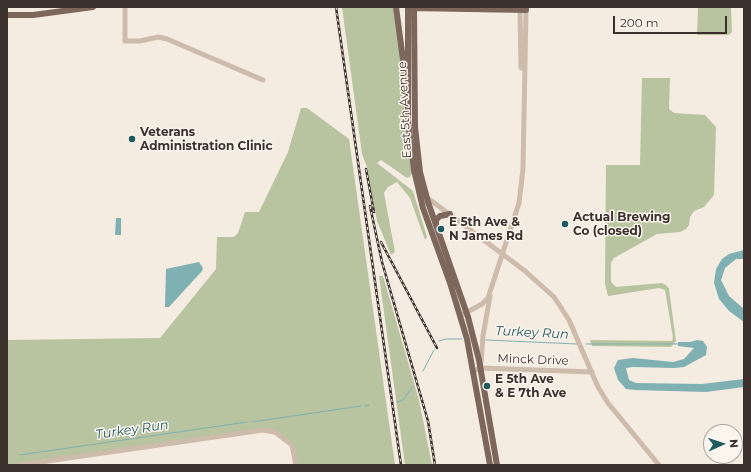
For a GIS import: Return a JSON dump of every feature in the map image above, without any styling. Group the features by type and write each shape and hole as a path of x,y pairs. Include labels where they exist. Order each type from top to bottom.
{"main road":[{"path":"7,15 33,15 93,7"},
{"path":"396,7 408,116"},
{"path":"411,8 523,8"},
{"name":"East 5th Avenue","path":"411,8 408,116 414,170 418,190 460,316 474,370 490,465"},
{"name":"East 5th Avenue","path":"411,8 414,127 420,172 426,196 467,312 480,368 497,465"},
{"path":"436,224 436,220 440,216 450,214"}],"street":[{"path":"125,7 125,41 140,41 158,38 167,39 263,80"},
{"path":"480,368 483,336 492,288 517,212 522,185 523,8"},
{"path":"418,190 536,280 554,297 569,320 592,372 608,403 659,465"},
{"path":"460,316 484,303 492,288"},
{"name":"Minck Drive","path":"474,370 480,368 592,372"},
{"path":"20,465 263,430 275,432 292,445 296,465"}],"green space":[{"path":"342,7 395,7 403,70 405,124 412,173 410,177 407,178 381,160 377,163 413,191 427,237 425,240 410,198 397,182 388,187 384,193 395,252 391,255 377,221 367,167 362,154"},
{"path":"698,7 731,7 732,32 729,35 697,35"},
{"path":"642,78 670,78 669,109 674,113 705,115 716,127 714,195 704,207 694,211 690,217 689,225 686,229 680,232 657,234 614,258 611,263 611,282 616,287 662,283 667,286 669,289 676,341 671,347 592,346 590,340 672,341 673,338 665,290 659,288 608,296 605,284 606,165 640,165"},
{"path":"301,108 307,108 349,139 395,465 296,465 292,445 268,430 20,465 7,465 7,340 160,338 216,269 217,237 234,237 238,233 245,212 259,212 288,152"},
{"path":"379,276 383,276 419,400 432,465 405,465"}],"water":[{"path":"116,218 121,218 121,235 115,235"},
{"path":"744,250 744,259 736,259 725,268 721,280 729,296 744,309 744,322 729,311 719,299 714,283 716,269 722,259 729,254"},
{"path":"199,262 203,268 202,271 169,307 165,307 166,269"},
{"path":"697,340 703,341 707,347 706,355 684,367 626,368 629,380 636,383 702,384 744,379 744,387 706,392 635,390 626,389 618,380 614,368 618,360 633,358 673,362 684,359 694,348 678,346 678,342 690,342"}],"waterway":[{"name":"Turkey Run","path":"439,341 446,339 462,339"},
{"name":"Turkey Run","path":"486,340 577,344"},
{"name":"Turkey Run","path":"586,344 678,344"},
{"name":"Turkey Run","path":"423,371 434,350"},
{"name":"Turkey Run","path":"397,402 403,400 413,386"},
{"name":"Turkey Run","path":"365,406 369,405"},
{"name":"Turkey Run","path":"252,422 361,406"},
{"name":"Turkey Run","path":"20,455 247,422"}],"railway":[{"path":"336,7 401,465"},
{"path":"366,169 374,212"},
{"path":"370,206 382,262 428,421 435,465"},
{"path":"381,242 437,348"}],"place":[{"name":"Veterans Administration Clinic","path":"132,139"},
{"name":"Actual Brewing Co (closed)","path":"565,224"},
{"name":"E 5th Ave & N James Rd","path":"441,229"},
{"name":"E 5th Ave & E 7th Ave","path":"487,386"}]}
